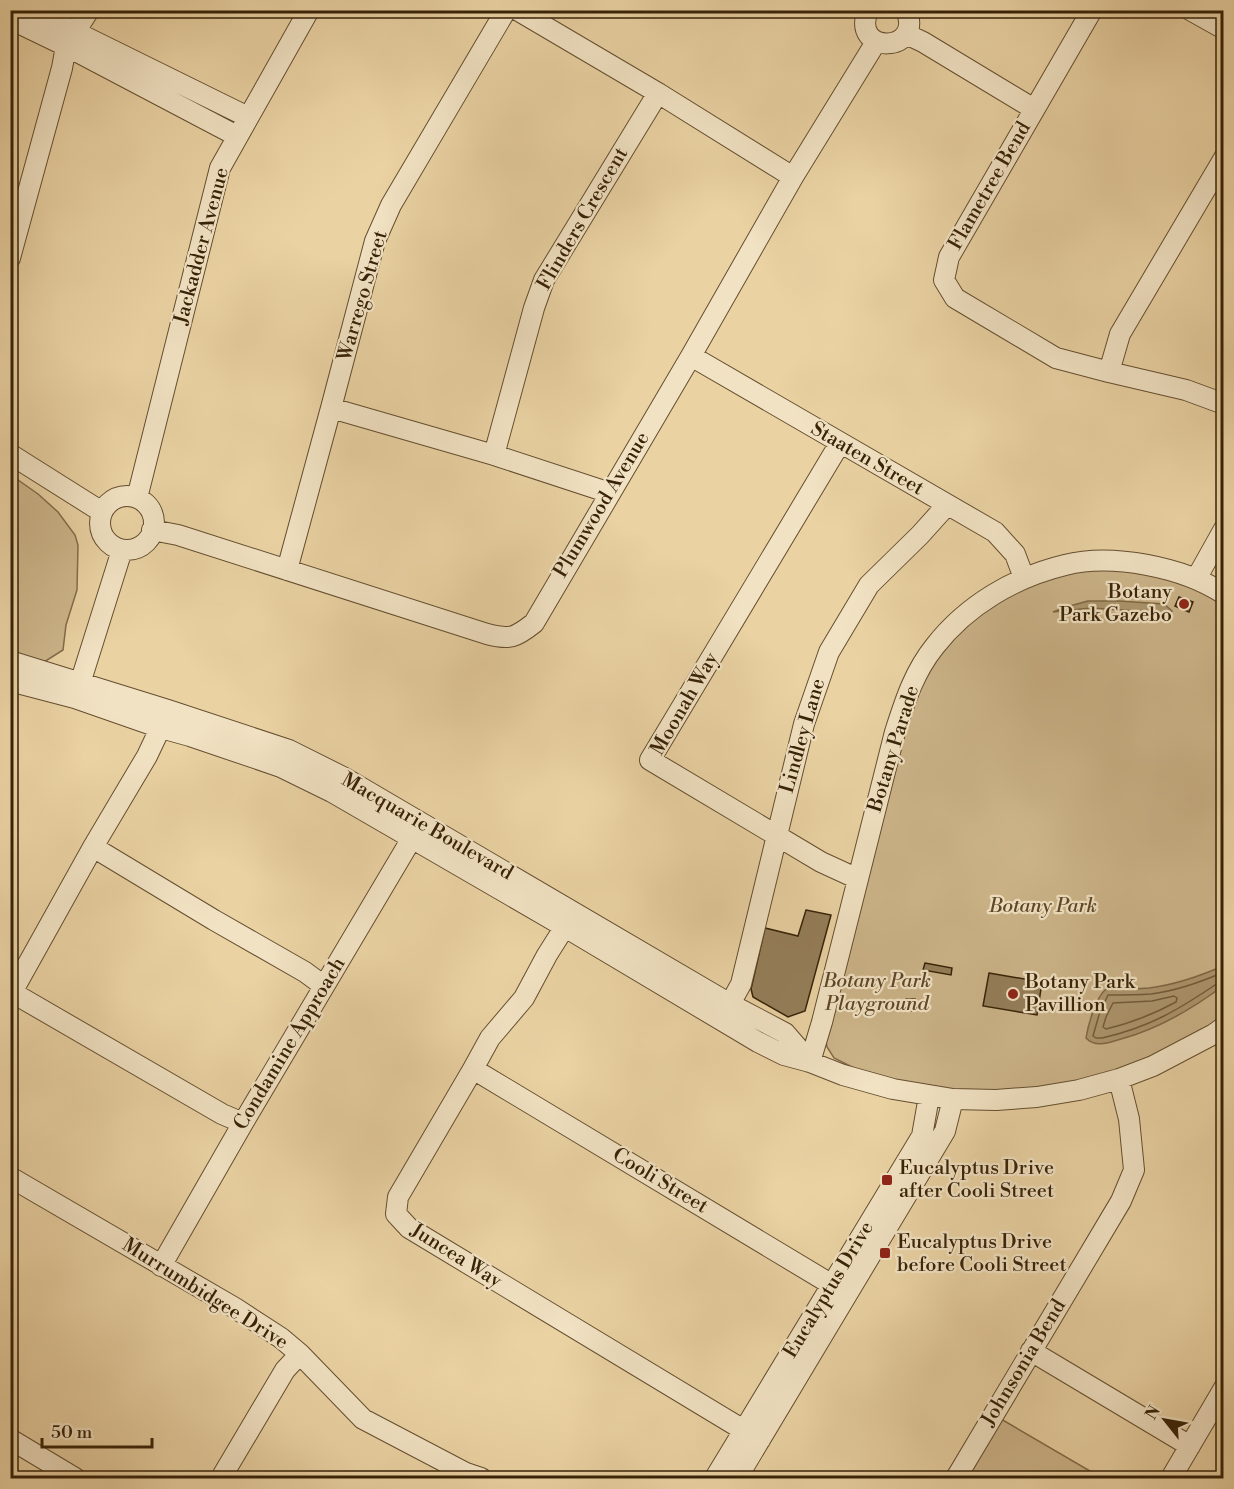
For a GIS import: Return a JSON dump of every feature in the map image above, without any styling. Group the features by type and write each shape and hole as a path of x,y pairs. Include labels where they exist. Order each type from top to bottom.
{"street":[{"path":"31,10 71,39 237,136"},
{"path":"10,258 71,39 89,10"},
{"name":"Jackadder Avenue","path":"136,498 220,168 309,10"},
{"name":"Warrego Street","path":"287,570 375,241 392,205 506,10"},
{"path":"517,10 658,93 793,177"},
{"path":"868,10 865,24 867,31 876,42 882,44 896,43 906,34 909,27 906,10"},
{"name":"Flametree Bend","path":"1092,10 949,257 944,280 954,298 1056,358 1186,390 1224,404"},
{"path":"1190,10 1224,29"},
{"path":"10,19 71,39 248,117"},
{"path":"906,34 1034,109"},
{"name":"Plumwood Avenue","path":"152,530 178,536 487,634 507,638 515,636 534,623 793,177 876,42"},
{"name":"Flinders Crescent","path":"494,455 534,308 544,280 658,93"},
{"path":"1109,372 1120,334 1224,158"},
{"name":"Staaten Street","path":"691,356 995,532 1015,554 1024,578"},
{"path":"332,408 494,455 610,494"},
{"name":"Moonah Way","path":"840,443 651,760 821,862 858,879"},
{"path":"10,453 102,512"},
{"path":"123,496 136,498 151,511 152,530 144,543 137,548 122,550 107,542 103,535 100,528 102,512 117,498 123,496"},
{"name":"Lindley Lane","path":"730,1004 741,984 804,724 829,652 869,585 947,505"},
{"path":"1196,579 1224,529"},
{"path":"77,690 122,550"},
{"name":"Botany Parade","path":"810,1062 895,732 908,691 934,646 968,613 992,596 1024,578 1065,565 1100,561 1160,568 1196,579 1224,594"},
{"name":"Macquarie Boulevard","path":"12,669 77,690 168,710 289,750 343,777 417,831"},
{"name":"Macquarie Boulevard","path":"77,690 161,728 280,768 417,831 569,919 785,1033 810,1062"},
{"path":"168,710 147,756 93,847 12,994 222,1114 243,1123"},
{"name":"Condamine Approach","path":"161,1266 243,1123 417,831"},
{"path":"93,847 305,972 324,986"},
{"name":"Macquarie Boulevard","path":"569,919 758,1042 784,1055 843,1075 929,1096 996,1100 1036,1097 1079,1090 1119,1079 1153,1066 1220,1036"},
{"name":"Juncea Way","path":"569,919 524,998 490,1038 398,1197 396,1214 409,1228 752,1435"},
{"name":"Cooli Street","path":"473,1069 840,1289"},
{"name":"Johnsonia Bend","path":"956,1479 1121,1201 1134,1170 1129,1119 1119,1079"},
{"name":"Eucalyptus Drive","path":"840,1289 922,1136 929,1096"},
{"name":"Eucalyptus Drive","path":"715,1479 752,1435 840,1289 945,1131 953,1099"},
{"name":"Murrumbidgee Drive","path":"10,1177 281,1338 300,1354 363,1419 481,1479"},
{"path":"1030,1351 1190,1446"},
{"path":"221,1479 285,1370 300,1354"},
{"path":"1171,1479 1224,1388"},
{"name":"Eucalyptus Drive","path":"737,1479 752,1435"},
{"path":"10,1439 75,1479"}],"green space":[{"path":"11,475 58,512 75,535 78,545 77,590 66,625 63,650 41,664 11,653"},
{"name":"Botany Park","path":"1120,568 1185,582 1223,602 1223,1017 1169,1050 1099,1078 1020,1092 932,1090 862,1072 834,1058 827,1047 825,1036 912,698 947,643 985,608 1027,585 1073,570"},
{"path":"1001,1419 1102,1478 966,1478"}],"water":[{"path":"1088,601 1164,604 1172,611 1167,616 1137,611 1091,608 1053,612"},
{"path":"1223,966 1223,986 1175,1017 1149,1030 1107,1043 1098,1044 1086,1038 1096,1005 1106,989 1158,987 1187,980"}],"building":[{"name":"Botany Park Gazebo","path":"1179,597 1193,602 1189,612 1175,606"},
{"path":"806,910 831,915 805,1011 788,1017 753,997 751,989 765,928 798,936"},
{"path":"925,963 952,968 951,975 923,970"},
{"name":"Botany Park Pavillion","path":"989,973 1042,982 1037,1015 983,1006"},
{"path":"906,999 915,999 912,1011 904,1008"}],"place":[{"name":"Botany Park Gazebo","path":"1184,604"},
{"name":"Botany Park Pavillion","path":"1013,994"},
{"name":"Eucalyptus Drive after Cooli Street","path":"887,1180"},
{"name":"Eucalyptus Drive before Cooli Street","path":"885,1253"}],"park label":[{"name":"Botany Park Playground","path":"877,992"}]}
